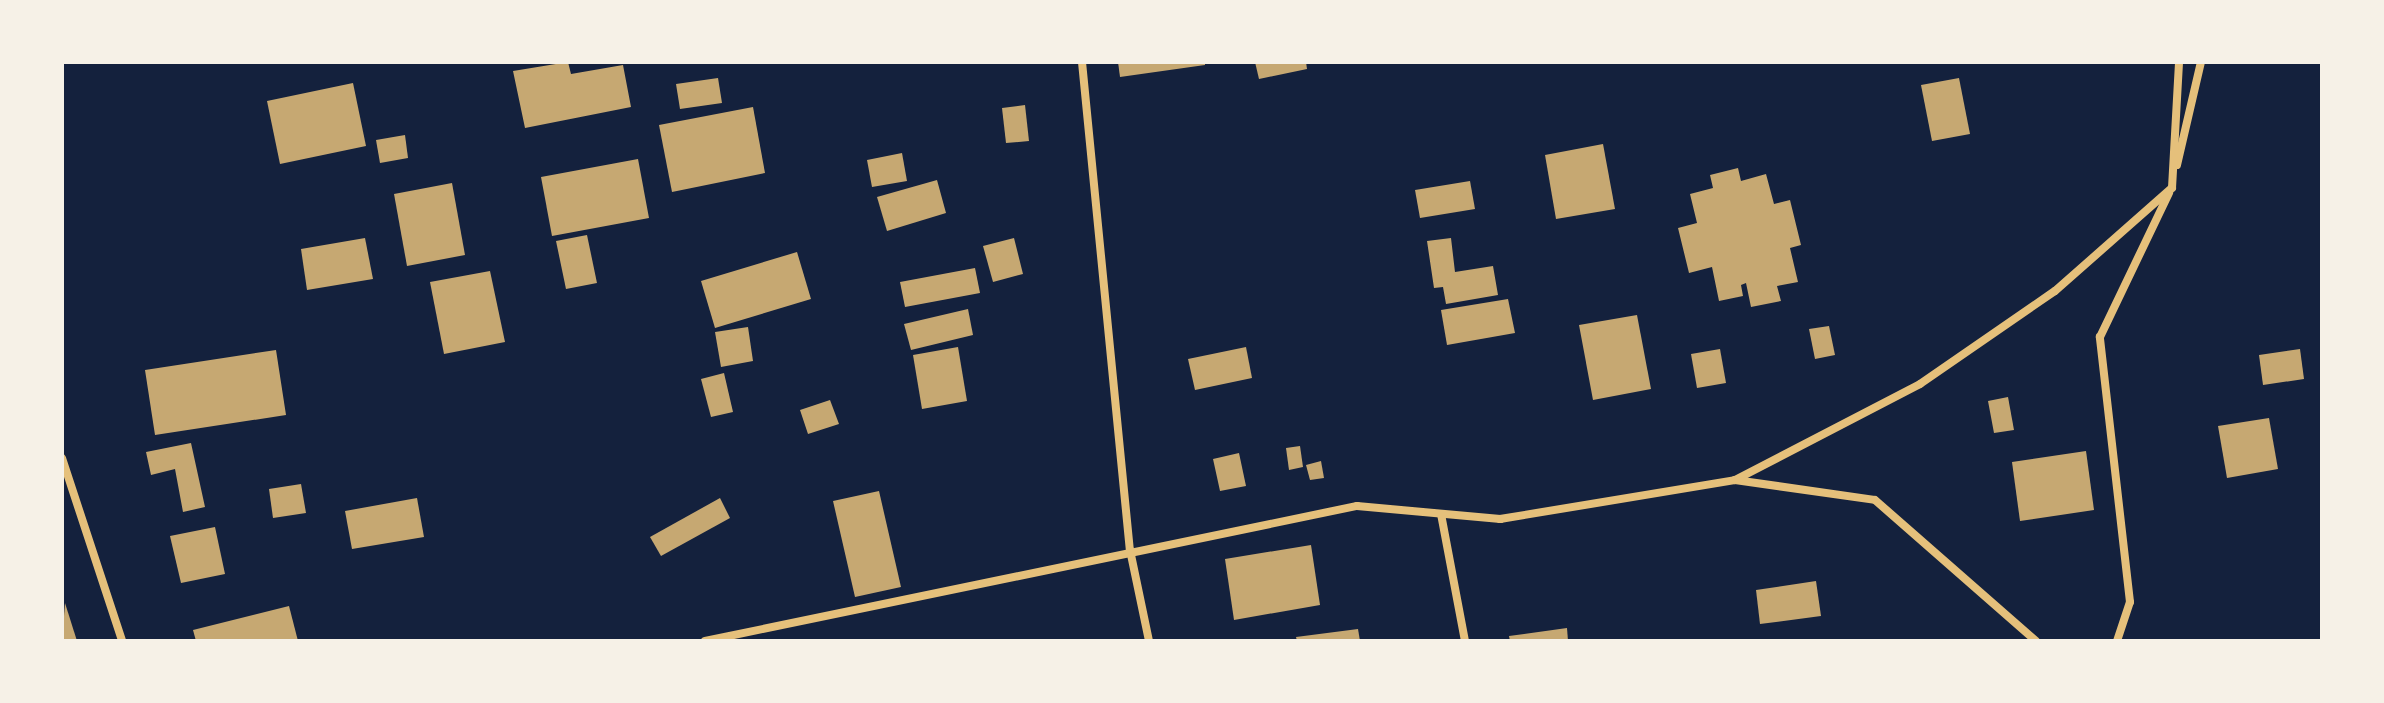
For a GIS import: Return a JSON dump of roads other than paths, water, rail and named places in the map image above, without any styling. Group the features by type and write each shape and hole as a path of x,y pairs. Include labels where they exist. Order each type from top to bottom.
{"street":[{"path":"1082,62 1130,550 1149,641"},
{"path":"1735,480 1920,384 2055,291 2172,188 2179,62"},
{"path":"2117,641 2130,602 2100,337 2172,188 2201,62"},
{"path":"62,458 122,641"},
{"path":"705,641 1130,550 1357,506 1500,519 1735,480 1875,500 2036,641"},
{"path":"1441,514 1465,641"}]}
